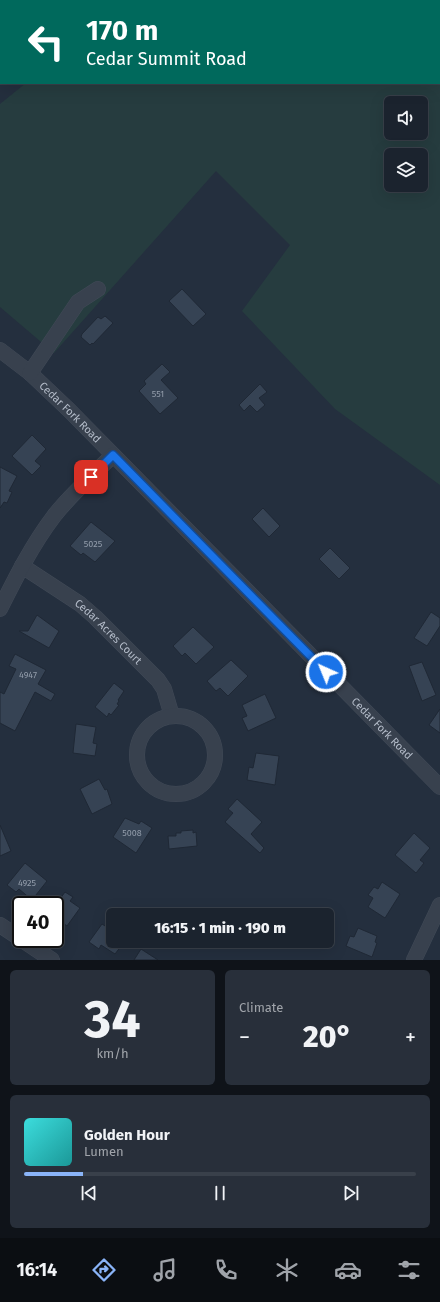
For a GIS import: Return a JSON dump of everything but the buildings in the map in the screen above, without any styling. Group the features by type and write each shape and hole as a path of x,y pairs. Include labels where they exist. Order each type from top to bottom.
{"street":[{"path":"30,373 78,302 98,289"},
{"name":"Cedar Fork Road","path":"0,350 30,373 113,455 440,787"},
{"path":"0,609 22,566 54,517 69,498 113,455"},
{"name":"Cedar Acres Court","path":"22,566 80,604 108,629 158,680 166,693 172,716"},
{"path":"172,716 180,716 197,722 209,734 215,751 213,768 204,783 197,789 180,795 171,795 154,789 142,776 136,760 142,734 155,722 172,716"},
{"path":"414,960 440,905"},
{"path":"0,925 52,960"}],"green space":[{"path":"25,84 440,84 440,485 335,409 242,311 290,245 216,171 54,353 0,307 0,104"}],"route":[{"path":"91,477 113,455 326,672"}]}
